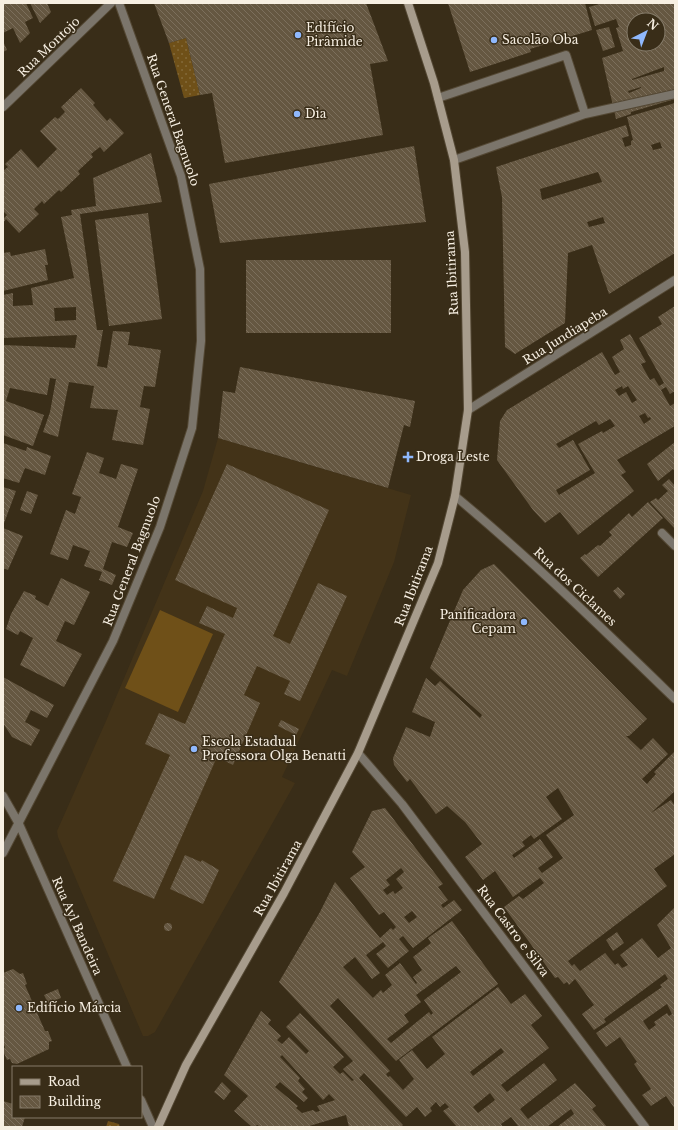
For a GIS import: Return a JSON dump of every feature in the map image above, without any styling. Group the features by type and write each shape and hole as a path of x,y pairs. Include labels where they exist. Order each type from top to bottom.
{"main road":[{"name":"Rua Ibitirama","path":"158,1127 186,1065 284,894 358,752 438,563 455,496 468,410 465,252 454,160 438,98 408,3"}],"street":[{"name":"Rua Montojo","path":"3,107 111,3"},
{"name":"Rua General Bagnuolo","path":"3,853 113,641 160,528 192,428 201,341 200,269 181,176 118,3"},
{"path":"438,98 566,55 585,114"},
{"path":"454,160 585,114 675,94"},
{"name":"Rua Jundiapeba","path":"468,410 675,280"},
{"name":"Rua dos Ciclames","path":"455,496 505,537 582,608 675,699"},
{"path":"662,533 675,546"},
{"name":"Rua Castro e Silva","path":"358,752 402,804 645,1127"},
{"name":"Rua Ayl Bandeira","path":"3,796 19,824 126,1066"},
{"path":"142,1102 153,1127"}],"shaded area":[{"path":"186,38 200,95 184,98 169,43"},
{"name":"Escola Estadual Professora Olga Benatti","path":"218,438 411,495 394,562 347,676 332,670 282,777 295,783 155,1032 148,1036 143,1036 58,837 57,831 106,721 203,491"},
{"path":"160,610 213,634 178,712 125,688"},
{"path":"108,1121 119,1124 120,1127 106,1127"}],"building":[{"path":"3,3 26,3 33,18 25,22 30,33 20,43 13,28 3,33"},
{"path":"30,3 47,3 51,12 40,23"},
{"path":"154,3 366,3 388,61 370,64 383,135 225,163 212,93 200,95 186,38 169,43"},
{"name":"Sacolão Oba","path":"448,3 585,3 592,30 530,49 531,52 470,72"},
{"path":"603,3 675,3 675,99 631,112 631,114 616,119 602,58 623,51 616,28 619,27 616,19 595,26 589,7","holes":["664,67 664,71 632,80 632,79","641,87 629,93 628,91"]},
{"path":"609,27 615,47 603,51 596,30"},
{"path":"3,41 7,50 3,52"},
{"path":"81,88 95,103 93,105 107,121 110,118 124,133 104,152 100,147 91,154 93,157 78,171 80,174 61,192 59,190 44,204 42,201 34,209 39,214 19,233 6,219 3,223 3,216 4,218 7,215 3,211 3,171 8,167 5,164 21,149 38,168 57,149 40,131 55,117 58,119 65,112 61,107"},
{"path":"675,103 675,253 609,294 592,245 568,253 565,323 515,354 505,347 502,197 496,167 626,125 629,136 622,138 625,147 631,145 631,141 633,140 627,117","holes":["660,142 662,148 653,150 651,145","598,172 602,182 542,200 540,189","603,217 605,223 589,227 587,222"]},
{"path":"414,146 426,222 220,243 209,184"},
{"path":"151,153 162,202 80,214 97,330 103,330 97,366 107,368 113,331 130,332 128,345 161,350 155,387 144,386 140,407 150,409 143,445 112,440 118,410 90,408 94,386 69,382 58,437 43,432 50,412 56,379 50,378 47,395 10,388 6,401 44,415 33,446 3,435 3,345 75,348 77,335 3,338 3,295 13,293 13,306 33,305 31,288 74,278 61,217 72,215 71,210 96,206 93,178","holes":["76,307 76,320 55,321 54,308"]},
{"path":"148,213 162,319 109,326 95,220"},
{"path":"45,249 48,265 45,265 48,280 3,291 3,253 10,252 11,256"},
{"path":"246,260 391,260 391,333 246,333"},
{"path":"675,306 675,391 670,394 666,387 661,390 670,406 675,403 675,426 617,460 626,472 621,475 634,491 578,535 560,512 545,523 533,510 497,460 500,421 507,410 602,352 615,375 620,372 612,357 624,349 620,340 630,334 646,362 641,364 650,380 654,378 659,386 664,383 639,338 662,324 658,317","holes":["622,386 623,389 628,386 637,400 632,403 626,392 619,396 615,390","645,413 648,418 650,417 651,419 644,424 639,416","610,419 615,426 578,444 595,473 559,495 556,490 590,470 573,440 559,448 556,444 596,421 599,425"]},
{"path":"240,367 415,401 410,427 404,425 388,488 218,438 223,391 235,393"},
{"path":"675,442 675,471 673,469 658,481 647,464"},
{"path":"3,443 26,451 27,447 51,456 45,475 25,468 19,483 3,478"},
{"path":"87,452 104,458 99,473 116,479 121,464 138,469 118,527 133,533 127,547 112,542 103,569 116,575 112,585 99,580 102,572 84,566 90,551 73,545 68,560 50,554 66,510 75,514 81,497 72,494"},
{"path":"227,464 329,510 273,636 290,644 318,583 347,596 300,701 284,694 290,681 257,666 244,695 260,703 233,765 217,757 154,899 113,881 170,755 145,744 159,713 185,724 225,634 199,623 207,606 233,618 237,608 175,580"},
{"path":"669,479 675,486 675,529 650,502 656,498 658,500 668,491 662,485"},
{"path":"3,487 16,491 3,526"},
{"path":"27,491 38,495 31,514 20,510"},
{"path":"648,502 663,518 598,577 580,558 598,545 600,546 612,535 609,532 629,513 632,517"},
{"path":"3,528 23,536 8,570 3,568"},
{"path":"494,564 647,719 629,736 626,736 641,750 653,738 668,754 642,779 647,784 656,774 654,772 675,751 675,791 651,813 671,800 675,806 675,854 654,869 667,886 568,961 572,966 574,964 580,971 605,953 615,965 618,963 622,968 628,965 620,955 642,938 658,958 671,948 657,925 675,907 675,1109 666,1096 651,1106 642,1095 651,1089 634,1064 637,1062 620,1037 606,1047 596,1033 662,987 660,985 668,979 665,974 604,1019 606,1022 594,1030 582,1014 594,1005 575,979 569,985 567,982 564,984 558,977 555,978 504,907 519,896 523,899 544,883 540,878 513,897 495,871 483,880 465,857 482,844 465,822 447,806 436,814 410,779 407,782 394,765 393,758 406,727 430,737 435,722 412,712 426,678 435,686 440,681 480,718 482,715 430,668 463,590 481,570","holes":["558,788 574,815 546,835 563,858 542,873 538,868 553,857 540,839 514,858 512,855 525,846 522,842 531,835 534,839 562,819 546,797","667,1004 672,1014 669,1016 667,1013 654,1022 656,1025 649,1030 643,1021"]},
{"path":"61,578 90,592 74,625 65,621 56,641 82,654 64,687 20,665 33,638 20,631 18,635 6,629 11,614 24,591 36,596 35,599 48,606"},
{"path":"618,587 625,594 620,599 613,591"},
{"path":"3,677 54,705 47,718 31,710 25,722 40,730 31,746 12,737 3,723"},
{"path":"281,720 299,729 296,735 278,726"},
{"path":"385,808 443,884 438,887 448,900 441,905 443,908 454,900 462,910 413,948 403,936 399,939 409,951 388,968 376,954 386,946 383,942 366,955 380,973 372,979 355,957 343,967 373,998 381,990 383,993 392,985 385,975 400,963 416,984 417,983 413,977 422,970 413,957 431,943 428,938 452,921 498,984 396,1061 338,998 330,1006 390,1071 386,1074 388,1077 390,1076 403,1090 414,1079 399,1060 412,1050 427,1069 445,1054 432,1037 498,987 511,1004 525,994 542,1016 531,1025 549,1048 501,1085 507,1092 544,1063 557,1080 520,1109 528,1119 575,1083 596,1106 592,1109 607,1127 557,1127 574,1114 571,1109 547,1127 516,1127 518,1126 511,1117 501,1124 503,1127 457,1127 443,1111 449,1107 445,1103 440,1107 436,1102 430,1108 432,1111 425,1117 417,1107 406,1117 364,1073 359,1078 403,1125 401,1127 349,1127 346,1115 306,1127 259,1127 258,1125 252,1127 234,1111 248,1096 224,1075 261,1011 271,1020 268,1024 281,1036 277,1040 282,1044 289,1037 306,1054 309,1051 286,1027 300,1013 344,1057 333,1067 340,1074 343,1072 352,1081 354,1080 343,1069 353,1061 279,982 320,912 335,882 380,938 391,928 393,930 396,927 384,912 379,915 350,878 365,867 352,852 372,811","holes":["401,868 404,872 396,879 403,888 395,894 393,891 387,895 383,890 390,885 386,880","412,911 417,917 409,923 404,917","456,966 461,972 424,1000 433,1013 431,1015 429,1012 391,1043 387,1039 409,1022 404,1015 421,1002 416,995","501,1048 504,1052 473,1076 470,1072","282,1055 323,1100 329,1094 335,1100 317,1106 320,1111 316,1112 313,1110 302,1113 296,1108 298,1106 275,1087 280,1082 304,1102 308,1098 302,1092 305,1089 298,1081 300,1078 280,1057","490,1093 495,1100 478,1113 473,1107"]},
{"path":"185,855 201,862 202,860 219,870 203,904 170,889"},
{"path":"166,923 170,923 172,927 170,931 166,931 164,929 164,925"},
{"path":"617,932 624,943 613,951 606,940"},
{"name":"Edifício Márcia","path":"13,969 20,974 23,973 27,984 25,985 45,1031 48,1031 52,1041 49,1042 49,1049 17,1064 12,1063 10,1059 7,1060 3,1051 5,1047 3,1043 3,973"},
{"path":"58,989 61,998 48,1003 44,995"},
{"path":"222,1082 231,1091 224,1100 214,1092"},
{"path":"3,1101 12,1104 12,1118 25,1118 22,1127 3,1127"}],"place":[{"name":"Edifício Pirâmide","path":"298,35"},
{"name":"Sacolão Oba","path":"494,40"},
{"name":"Dia","path":"297,114"},
{"name":"Droga Leste","path":"408,457"},
{"name":"Panificadora Cepam","path":"524,622"},
{"name":"Escola Estadual Professora Olga Benatti","path":"194,749"},
{"name":"Edifício Márcia","path":"19,1008"}]}
